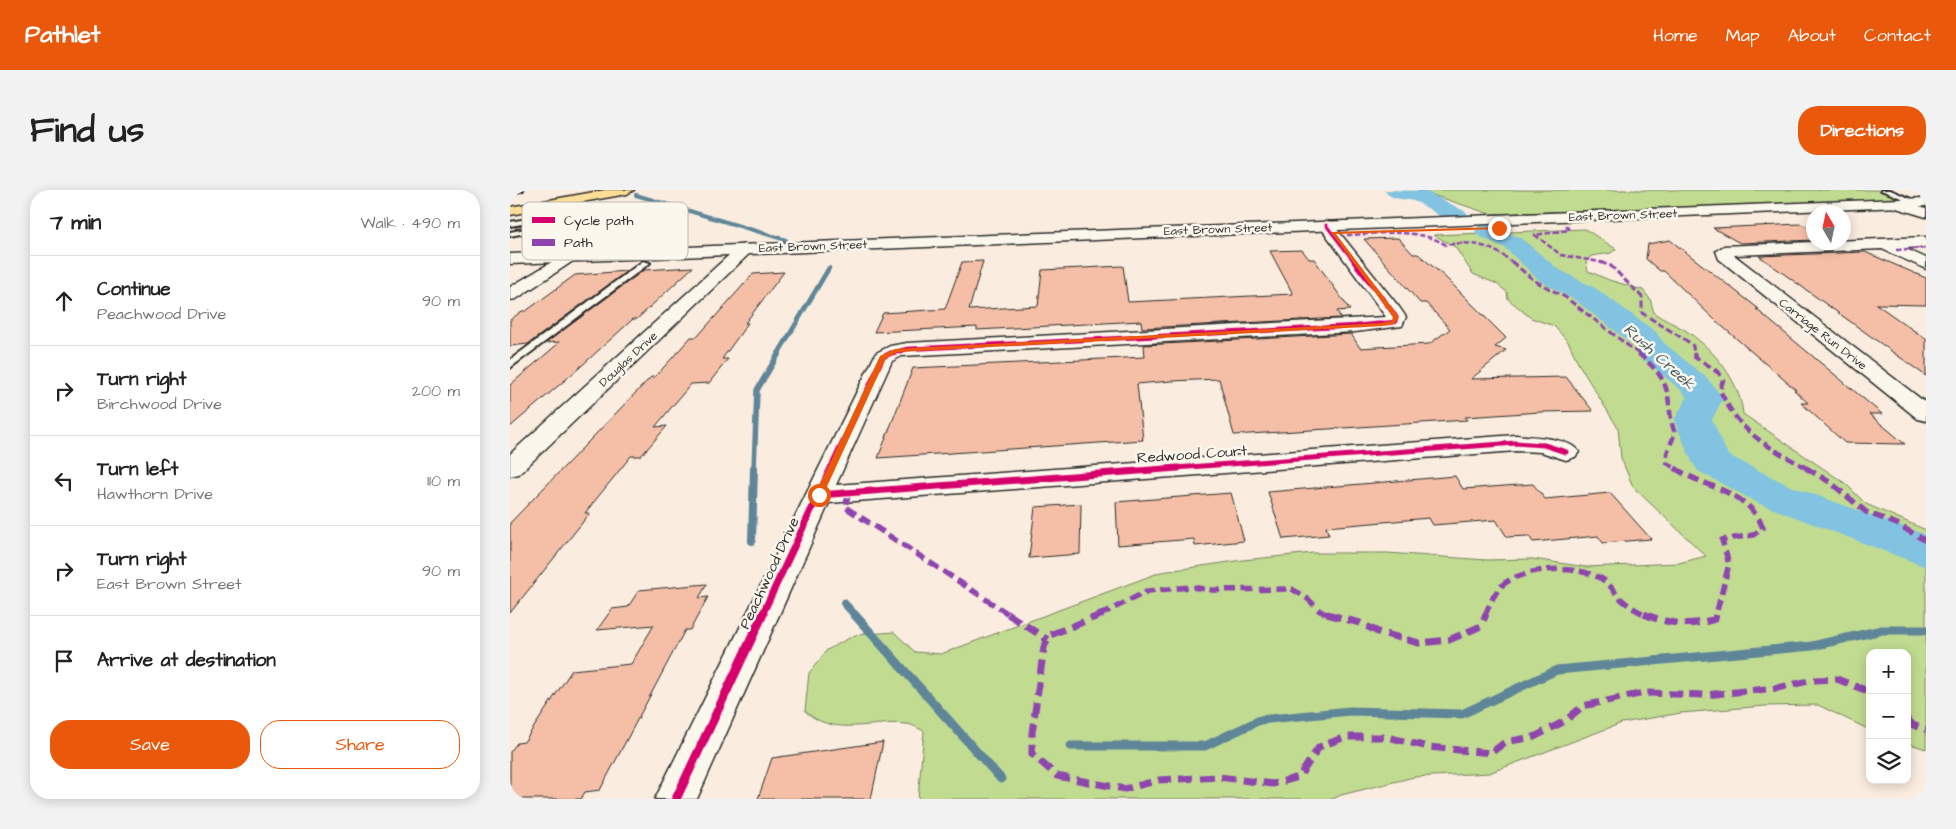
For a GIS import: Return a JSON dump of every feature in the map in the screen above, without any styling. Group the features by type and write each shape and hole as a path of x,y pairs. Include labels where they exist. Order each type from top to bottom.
{"main road":[{"path":"510,202 579,190"},
{"path":"560,202 627,190"}],"street":[{"name":"East Brown Street","path":"688,255 740,254 1898,204 1923,208"},
{"path":"1851,213 1923,208"},
{"name":"East Brown Street","path":"1329,229 1806,215"},
{"name":"Peachwood Drive","path":"676,799 884,356 897,350 907,349 1374,325 1394,322 1396,317 1392,311 1329,229"},
{"path":"1884,244 1926,242"},
{"path":"1884,244 1926,264"},
{"name":"Carriage Run Drive","path":"1884,244 1724,251 1725,256 1926,414"},
{"name":"East Brown Street","path":"688,259 740,254"},
{"name":"Douglas Drive","path":"510,468 740,254"},
{"path":"510,295 564,260"},
{"name":"East Brown Street","path":"510,269 677,260"},
{"name":"Redwood Court","path":"819,495 1516,443 1544,445 1566,452"}],"lane":[{"path":"510,192 520,190"},
{"path":"1884,190 1923,208"},
{"path":"510,365 646,263"}],"green space":[{"path":"1418,190 1876,190 1902,199 1490,214"},
{"path":"1585,229 1616,249 1611,253 1591,256 1586,262 1588,271 1609,280 1643,290 1650,299 1654,313 1685,330 1706,346 1731,378 1741,402 1743,414 1846,484 1866,504 1926,530 1926,749 1911,744 1911,649 1866,649 1866,728 1818,705 1765,706 1681,713 1622,723 1489,773 1414,777 1341,795 1333,799 918,799 924,731 906,724 893,723 854,726 828,724 816,719 805,711 809,673 827,650 855,635 894,632 915,652 941,654 1161,572 1243,560 1313,553 1387,553 1487,560 1533,559 1586,567 1679,563 1706,556 1633,487 1621,458 1618,428 1578,363 1569,343 1554,326 1531,318 1508,299 1507,292 1497,284 1473,274 1455,247 1434,235"}],"building":[{"path":"1801,224 1806,226 1806,240 1740,243 1713,228"},
{"path":"1398,238 1413,254 1418,254 1444,276 1506,338 1495,347 1506,350 1471,379 1566,377 1593,411 1465,417 1467,420 1234,435 1219,379 1171,381 1137,384 1143,440 878,458 913,368 1145,357 1144,345 1351,334 1360,348 1429,344 1450,329 1426,303 1420,303 1364,239"},
{"path":"1670,240 1759,309 1756,309 1882,414 1869,414 1905,444 1845,443 1801,403 1808,403 1794,390 1796,390 1716,321 1664,271 1660,271 1646,259 1648,244"},
{"path":"1302,250 1309,259 1314,259 1350,310 1337,311 1341,318 1142,328 1141,321 977,330 977,327 874,332 883,313 945,309 962,262 983,261 969,310 1038,306 1042,270 1123,266 1128,302 1293,294 1270,251"},
{"path":"1865,252 1926,278 1926,305 1876,304 1926,339 1926,376 1759,256"},
{"path":"693,267 637,319 633,319 510,427 510,385 560,342 546,343 644,270"},
{"path":"627,271 528,344 510,346 510,320 522,311 526,311 575,275"},
{"path":"784,272 745,323 748,323 722,359 728,359 709,383 691,384 655,427 667,426 641,456 631,456 585,513 590,513 510,613 510,523 651,377 655,377 691,337 697,337 753,274"},
{"path":"1455,476 1463,489 1533,484 1545,499 1610,493 1651,539 1603,543 1598,536 1533,542 1529,536 1507,537 1496,520 1433,525 1429,518 1326,527 1329,535 1283,539 1268,492"},
{"path":"1231,493 1244,541 1195,546 1194,539 1118,545 1116,502"},
{"path":"1081,504 1080,554 1029,558 1035,507"},
{"path":"707,584 699,598 708,597 690,630 685,630 600,790 585,792 581,799 510,799 510,752 517,743 524,742 572,670 631,664 654,625 597,630 612,609 628,607 639,590"},
{"path":"883,742 871,799 758,799 772,758"}],"waterway":[{"name":"Rush Creek","path":"1394,190 1401,194 1419,195 1458,217"},
{"path":"636,195 659,202"},
{"path":"688,211 786,240"},
{"name":"Rush Creek","path":"1487,231 1513,243 1549,275 1585,294 1645,339 1652,350 1695,385 1705,398 1693,420 1712,462 1773,494 1926,552"},
{"path":"778,354 829,268"},
{"path":"754,469 757,390 779,353"},
{"path":"752,541 754,468"},
{"path":"844,603 855,615"},
{"path":"854,614 1001,779"},
{"path":"1071,746 1205,746 1260,720 1350,711 1462,714 1557,670 1812,646 1882,630 1926,630"}],"marked path":[{"path":"1566,225 1569,230 1535,235 1561,255 1603,262 1611,266 1642,297 1642,313 1687,341 1693,346 1695,357 1719,373 1723,380 1720,390 1730,411 1752,437 1830,482 1866,512 1897,524 1926,541"},
{"path":"1347,235 1398,233 1431,236 1446,245 1462,242 1481,244 1503,254 1535,281 1565,297 1589,317 1621,338 1656,369 1665,384 1670,422 1675,433 1667,453 1667,463 1678,471 1722,490 1749,505 1758,515 1763,528 1753,535 1722,540 1729,564 1715,619 1691,624 1666,622 1642,614 1622,600 1604,580 1594,575 1565,571 1548,571 1517,577 1505,583 1497,591 1481,626 1449,640 1419,643 1378,632 1360,623 1336,618 1320,611 1308,599 1292,589 1212,590 1191,587 1148,591 1118,608 1050,635 1044,647 1032,733 1032,754 1057,776 1125,789 1159,780 1219,777 1273,784 1299,777 1319,747 1345,737 1387,737 1428,747 1491,753 1505,742 1534,737 1565,721 1583,706 1644,693 1705,695 1777,688 1813,680 1837,679 1866,690"},
{"path":"1896,250 1926,248"},
{"path":"849,493 845,507 1048,640"},
{"path":"1911,723 1926,730"}],"cycle path":[{"path":"676,799 883,357 897,350 907,349 1355,326 1395,322 1396,317 1392,311 1326,225"},
{"path":"819,495 1516,443 1544,445 1566,452"}],"route":[{"path":"819,495 884,356 897,350 1382,325 1394,322 1396,317 1333,233 1499,228"}]}
